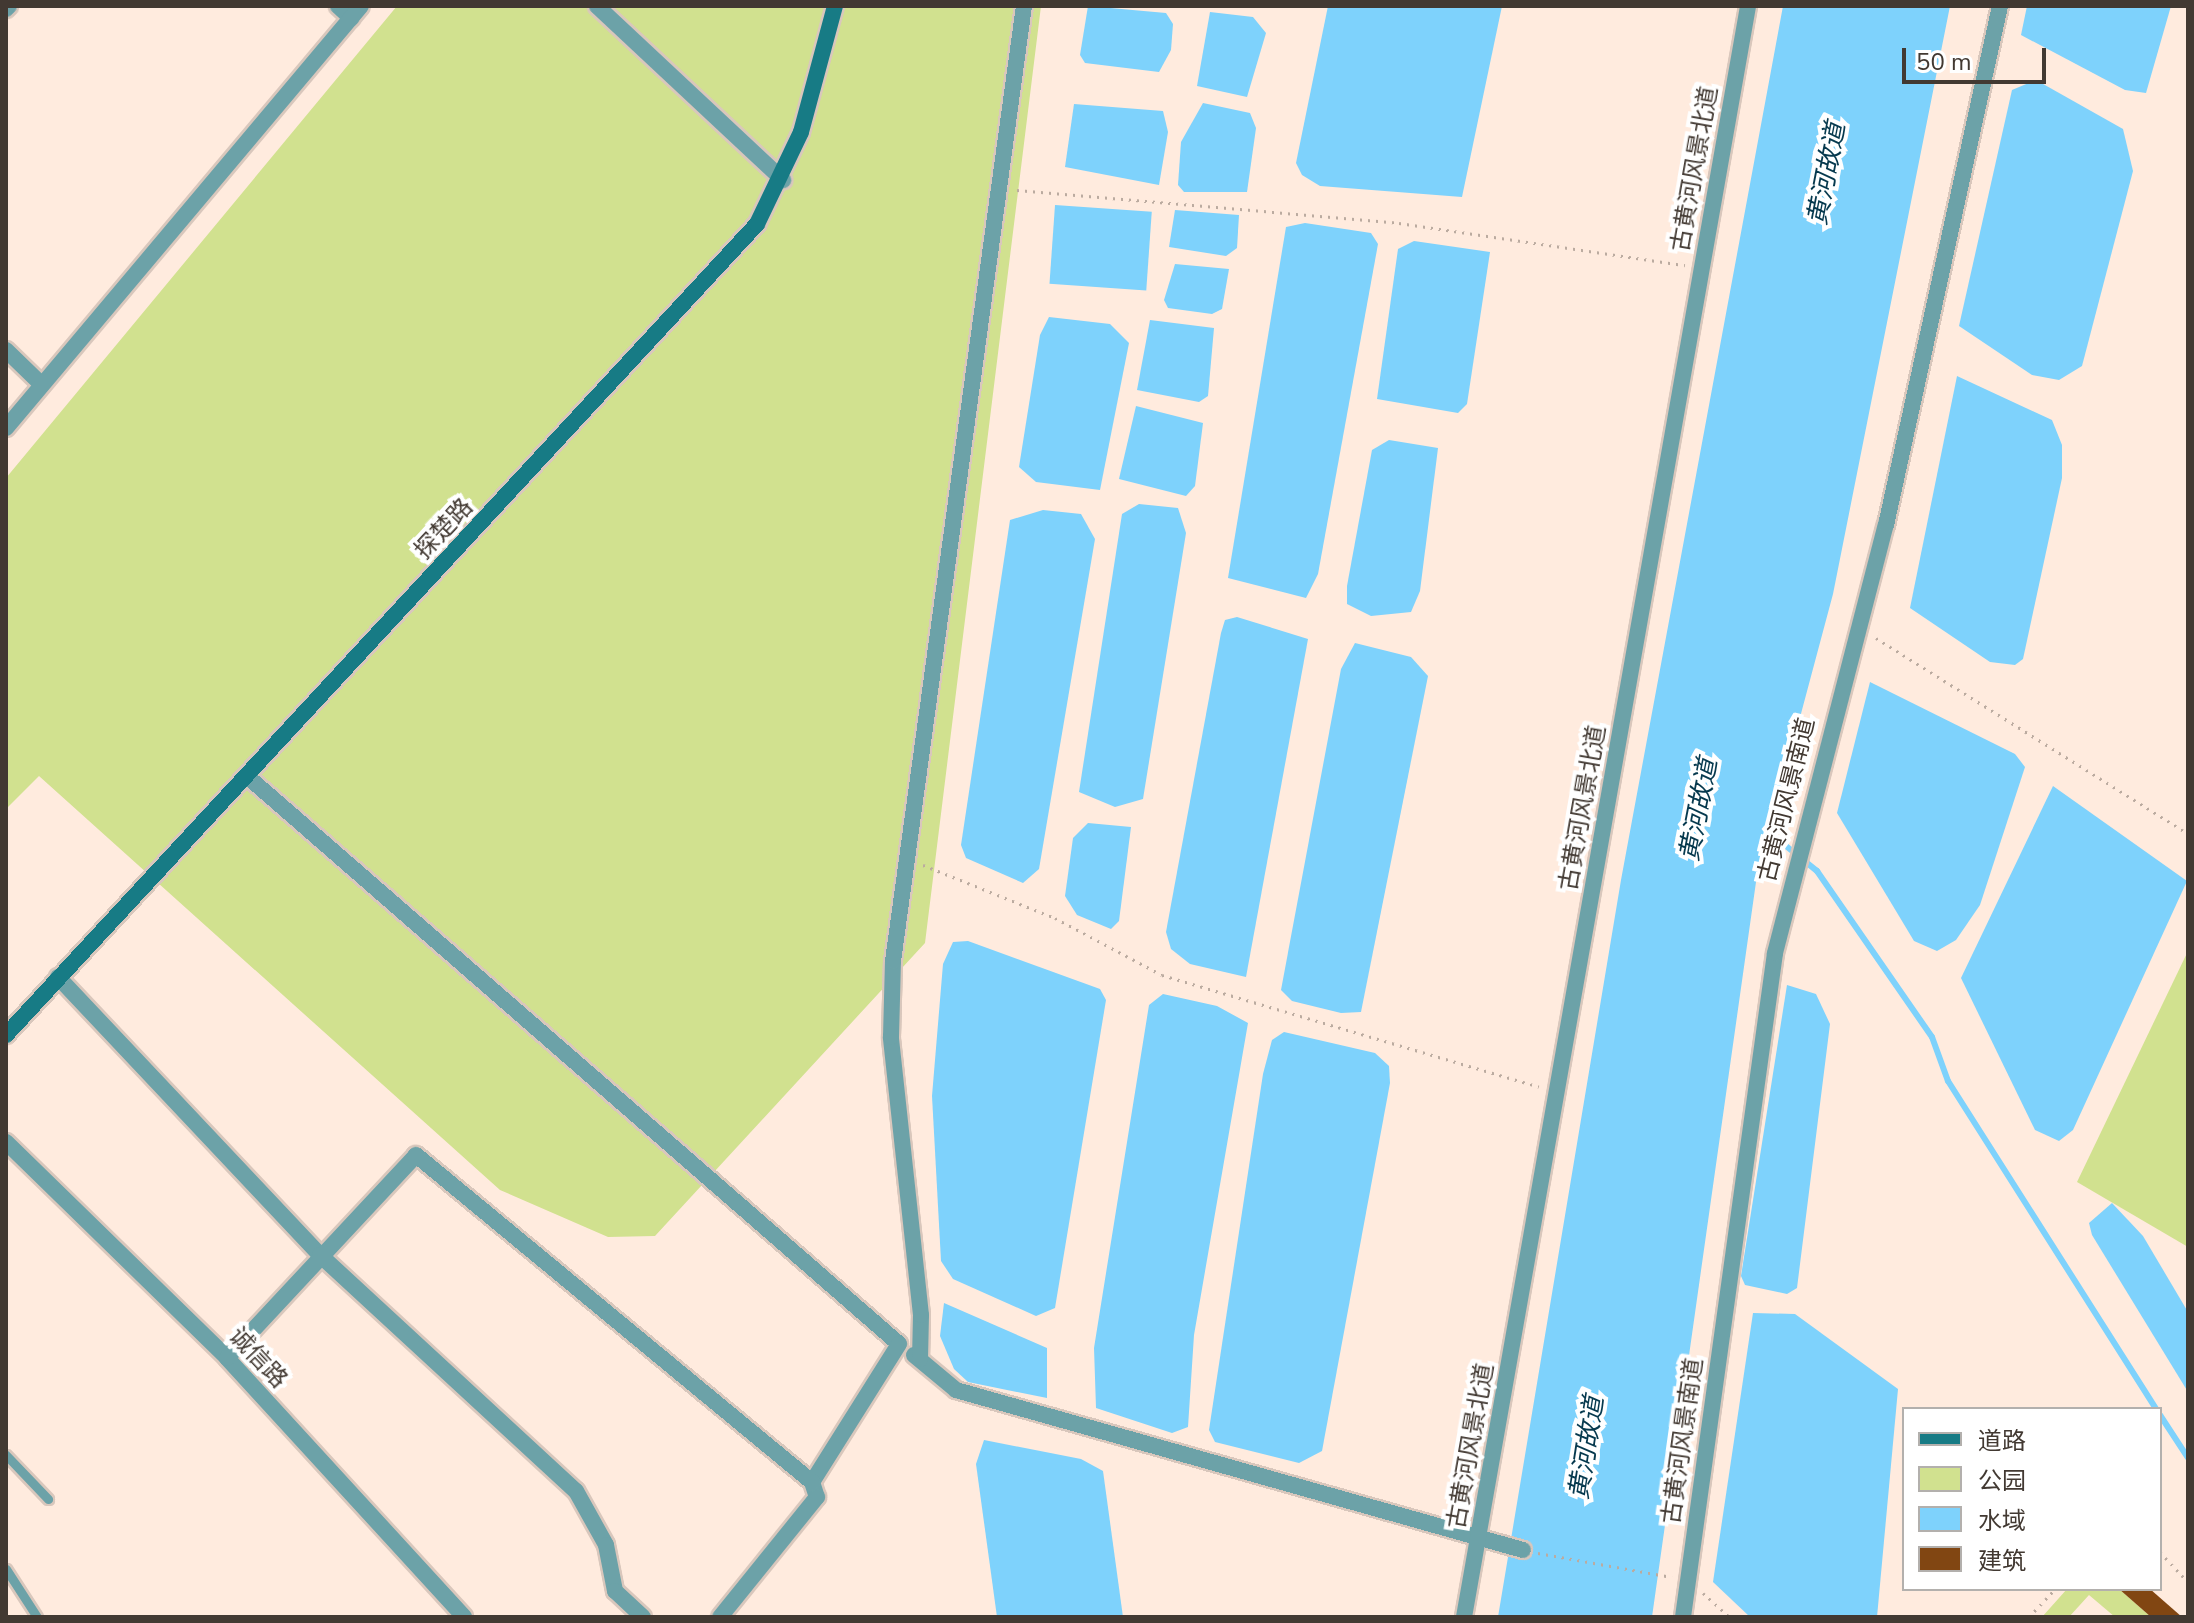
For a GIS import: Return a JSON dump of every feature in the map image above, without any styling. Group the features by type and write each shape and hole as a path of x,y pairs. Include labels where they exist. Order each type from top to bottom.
{"main road":[{"name":"探楚路","path":"6,1035 757,224 783,180 835,6"}],"street":[{"path":"6,428 356,12 338,6"},
{"path":"597,6 783,180"},
{"path":"920,1359 921,1315 891,1037 907,859 1024,6"},
{"name":"古黄河风景北道","path":"1464,1617 1748,6"},
{"name":"古黄河风景南道","path":"1683,1617 1775,953 1797,852 1858,627 2000,6"},
{"path":"6,350 42,385"},
{"path":"248,777 899,1344 956,1390 1479,1541 1523,1550"},
{"path":"58,977 320,1255 576,1491 606,1545 615,1591 643,1617"},
{"name":"诚信路","path":"6,1142 227,1358 464,1617"},
{"path":"227,1358 416,1155 812,1482 817,1497 720,1617"},
{"path":"812,1482 899,1344"}],"lane":[{"path":"6,1455 48,1499"},
{"path":"6,1569 37,1617"}],"path":[{"path":"997,188 1399,223 1702,269"},
{"path":"1858,627 2188,834"},
{"path":"907,859 1055,918 1162,975 1558,1093"},
{"path":"1523,1550 1689,1580 1730,1617"},
{"path":"2162,1554 2188,1582"},
{"path":"2029,1617 2053,1591"}],"green space":[{"path":"397,6 1041,6 925,943 655,1236 608,1237 500,1190 39,776 6,809 6,478"},
{"path":"2188,951 2188,1247 2077,1182"},
{"path":"2065,1591 2121,1591 2151,1617 2115,1617 2089,1595 2069,1617 2042,1617"}],"water":[{"path":"1088,6 1166,13 1173,24 1171,50 1159,72 1085,63 1080,55"},
{"path":"1328,6 1502,6 1462,197 1320,186 1302,175 1296,163"},
{"name":"黄河故道","path":"1783,6 1950,6 1833,594 1756,882 1652,1617 1498,1617 1621,880"},
{"path":"2027,6 2171,6 2146,93 2125,90 2021,35"},
{"path":"1210,12 1253,17 1266,33 1247,97 1197,86"},
{"path":"2036,80 2123,129 2133,171 2082,366 2059,380 2032,375 1959,326 2012,90"},
{"path":"1203,103 1250,113 1256,128 1247,192 1184,192 1178,185 1181,142"},
{"path":"1074,104 1163,111 1168,132 1159,185 1065,167"},
{"path":"1055,205 1152,212 1146,291 1049,284"},
{"path":"1175,210 1239,215 1237,248 1226,256 1169,247"},
{"path":"1305,223 1371,233 1378,244 1318,574 1306,598 1228,578 1286,227"},
{"path":"1414,241 1490,252 1467,404 1458,413 1377,399 1398,249"},
{"path":"1175,264 1229,269 1222,309 1212,314 1168,308 1164,300"},
{"path":"1049,317 1110,324 1129,343 1100,490 1036,482 1019,467 1040,335"},
{"path":"1150,320 1214,328 1208,396 1199,402 1137,390"},
{"path":"1957,376 2052,420 2062,445 2062,478 2023,659 2015,665 1990,662 1910,608"},
{"path":"1136,406 1203,423 1195,486 1186,496 1119,479"},
{"path":"1389,440 1438,448 1420,591 1411,612 1371,616 1347,604 1347,586 1372,450"},
{"path":"1139,504 1178,508 1186,533 1143,799 1115,807 1079,792 1122,514"},
{"path":"1043,510 1081,514 1095,539 1039,869 1023,883 966,858 961,845 1010,520"},
{"path":"1237,617 1308,639 1246,977 1190,964 1171,949 1166,932 1221,633 1225,620"},
{"path":"1355,643 1411,657 1428,676 1361,1012 1341,1013 1292,1001 1281,990 1341,669"},
{"path":"1870,682 2015,754 2025,767 1980,905 1956,940 1937,951 1914,941 1837,813"},
{"path":"2053,786 2187,881 2073,1130 2059,1141 2035,1130 1961,978"},
{"path":"1088,823 1131,827 1119,921 1111,929 1077,915 1065,896 1073,838"},
{"path":"968,941 1100,989 1106,1000 1055,1308 1036,1316 953,1279 941,1261 932,1096 943,964 953,942"},
{"path":"1787,985 1816,994 1830,1024 1797,1288 1787,1294 1745,1285 1741,1276"},
{"path":"1163,994 1217,1006 1248,1023 1194,1335 1188,1427 1172,1433 1096,1408 1094,1348 1149,1005"},
{"path":"1284,1032 1375,1053 1389,1066 1390,1083 1322,1451 1299,1463 1215,1442 1209,1430 1263,1074 1272,1040"},
{"path":"2112,1203 2143,1236 2188,1312 2188,1392 2092,1235 2089,1223"},
{"path":"944,1303 1047,1348 1047,1398 968,1382 954,1369 940,1336"},
{"path":"1753,1313 1795,1314 1898,1389 1877,1617 1750,1617 1713,1582"},
{"path":"984,1440 1081,1459 1103,1471 1123,1617 997,1617 976,1464"}],"building":[{"path":"2121,1591 2152,1591 2182,1617 2151,1617"}],"waterway":[{"path":"1765,829 1817,871 1932,1037 1948,1081 2155,1407"},
{"path":"2162,1418 2188,1458"}]}
